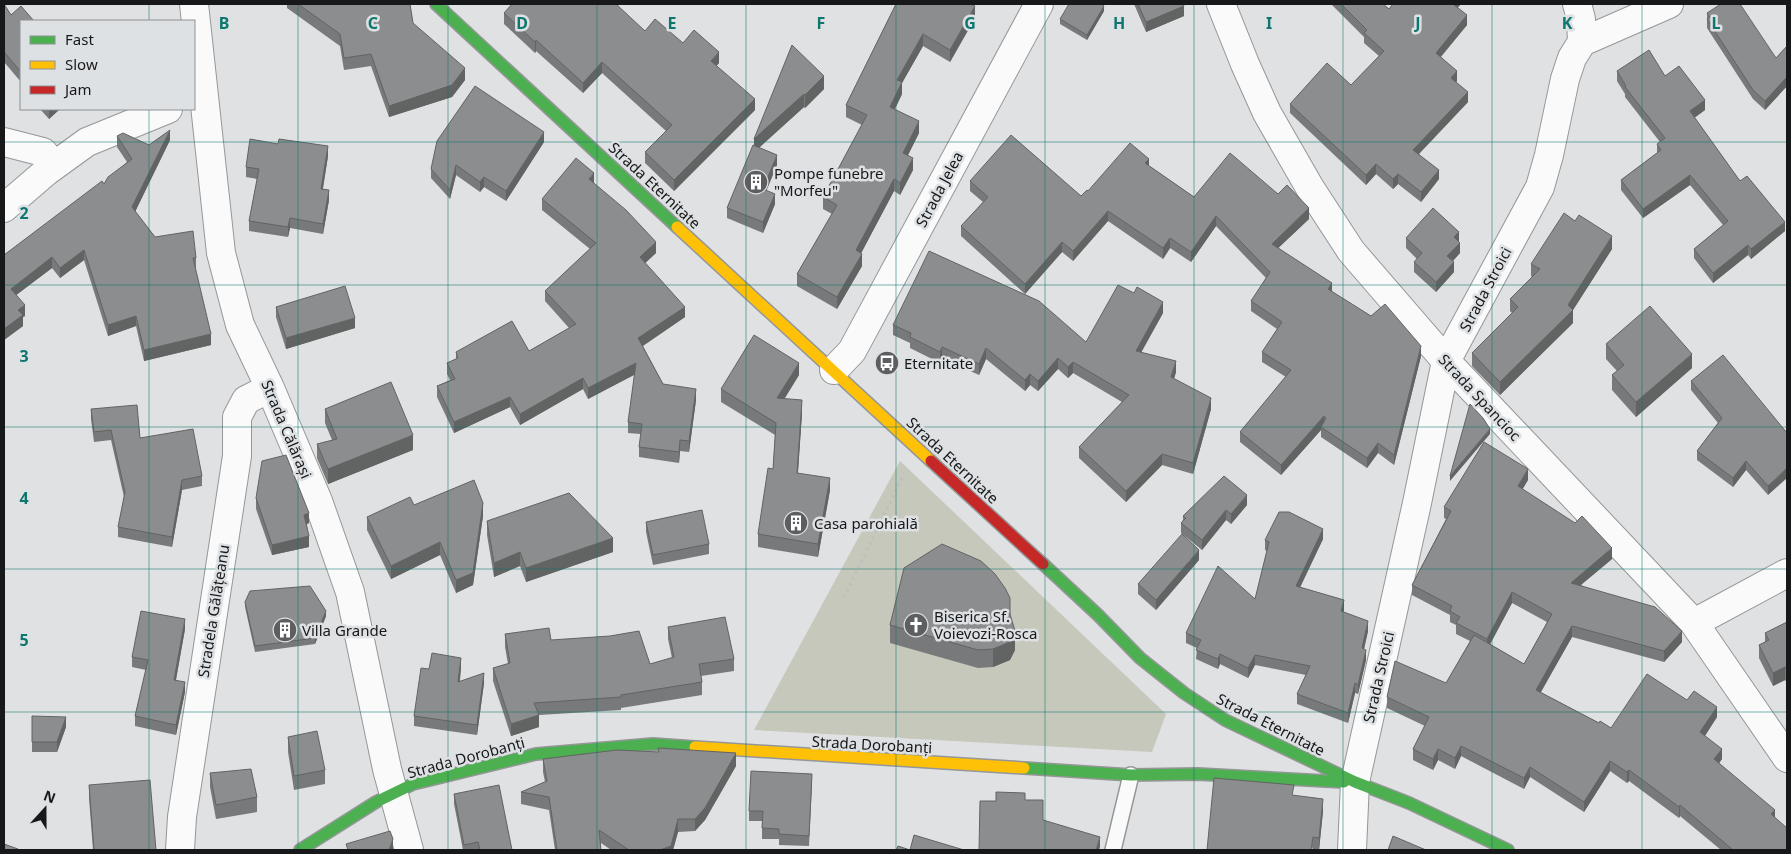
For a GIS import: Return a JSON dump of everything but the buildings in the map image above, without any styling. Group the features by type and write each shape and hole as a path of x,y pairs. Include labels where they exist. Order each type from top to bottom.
{"street":[{"name":"Strada Călărași","path":"194,4 195,20"},
{"name":"Strada Eternitate","path":"436,4 834,370 1098,616 1140,658 1184,693 1225,720 1355,782 1409,804 1508,850"},
{"name":"Strada Jelea","path":"834,370 852,351 1039,4"},
{"name":"Strada Spancioc","path":"1221,4 1267,113 1310,188 1351,251 1446,361 1694,623 1787,758"},
{"path":"1577,4 1581,19 1582,42 1669,4"},
{"name":"Strada Călărași","path":"195,20 200,101 221,253 240,325 270,388 318,501 350,592 387,769 409,850"},
{"name":"Strada Stroici","path":"1352,850 1355,782 1417,503 1446,361 1540,187 1549,155 1564,79 1572,58 1582,42"},
{"path":"4,208 54,166 87,142 166,110"},
{"path":"4,142 44,152 54,166"},
{"name":"Stradela Gălățeanu","path":"180,850 182,817 236,456 237,417 246,400 270,388"},
{"path":"1694,623 1787,573"},
{"name":"Strada Dorobanți","path":"300,850 376,802 413,784 536,754 653,744 767,753 1131,775 1198,774 1355,782"}],"lane":[{"path":"1113,850 1131,775"}],"path":[{"path":"844,597 909,462 921,451"}],"shaded area":[{"path":"900,461 1166,714 1152,752 754,730"}],"traffic: fast":[{"path":"436,4 677,227"},
{"path":"1043,564 1098,615 1140,658 1184,693 1225,720 1355,782 1409,803 1508,850"},
{"path":"300,850 376,802 413,784 536,754 653,744 695,747"},
{"path":"1024,768 1131,775 1198,774 1344,782"}],"traffic: slow":[{"path":"677,227 931,461"},
{"path":"695,747 1024,768"}],"traffic: jam":[{"path":"931,461 1043,564"}],"place":[{"name":"Pompe funebre \"Morfeu\"","path":"756,182"},
{"name":"Eternitate","path":"887,363"},
{"name":"Casa parohială","path":"796,523"},
{"name":"Biserica Sf. Voievozi-Rosca","path":"916,625"},
{"name":"Villa Grande","path":"285,630"}]}
